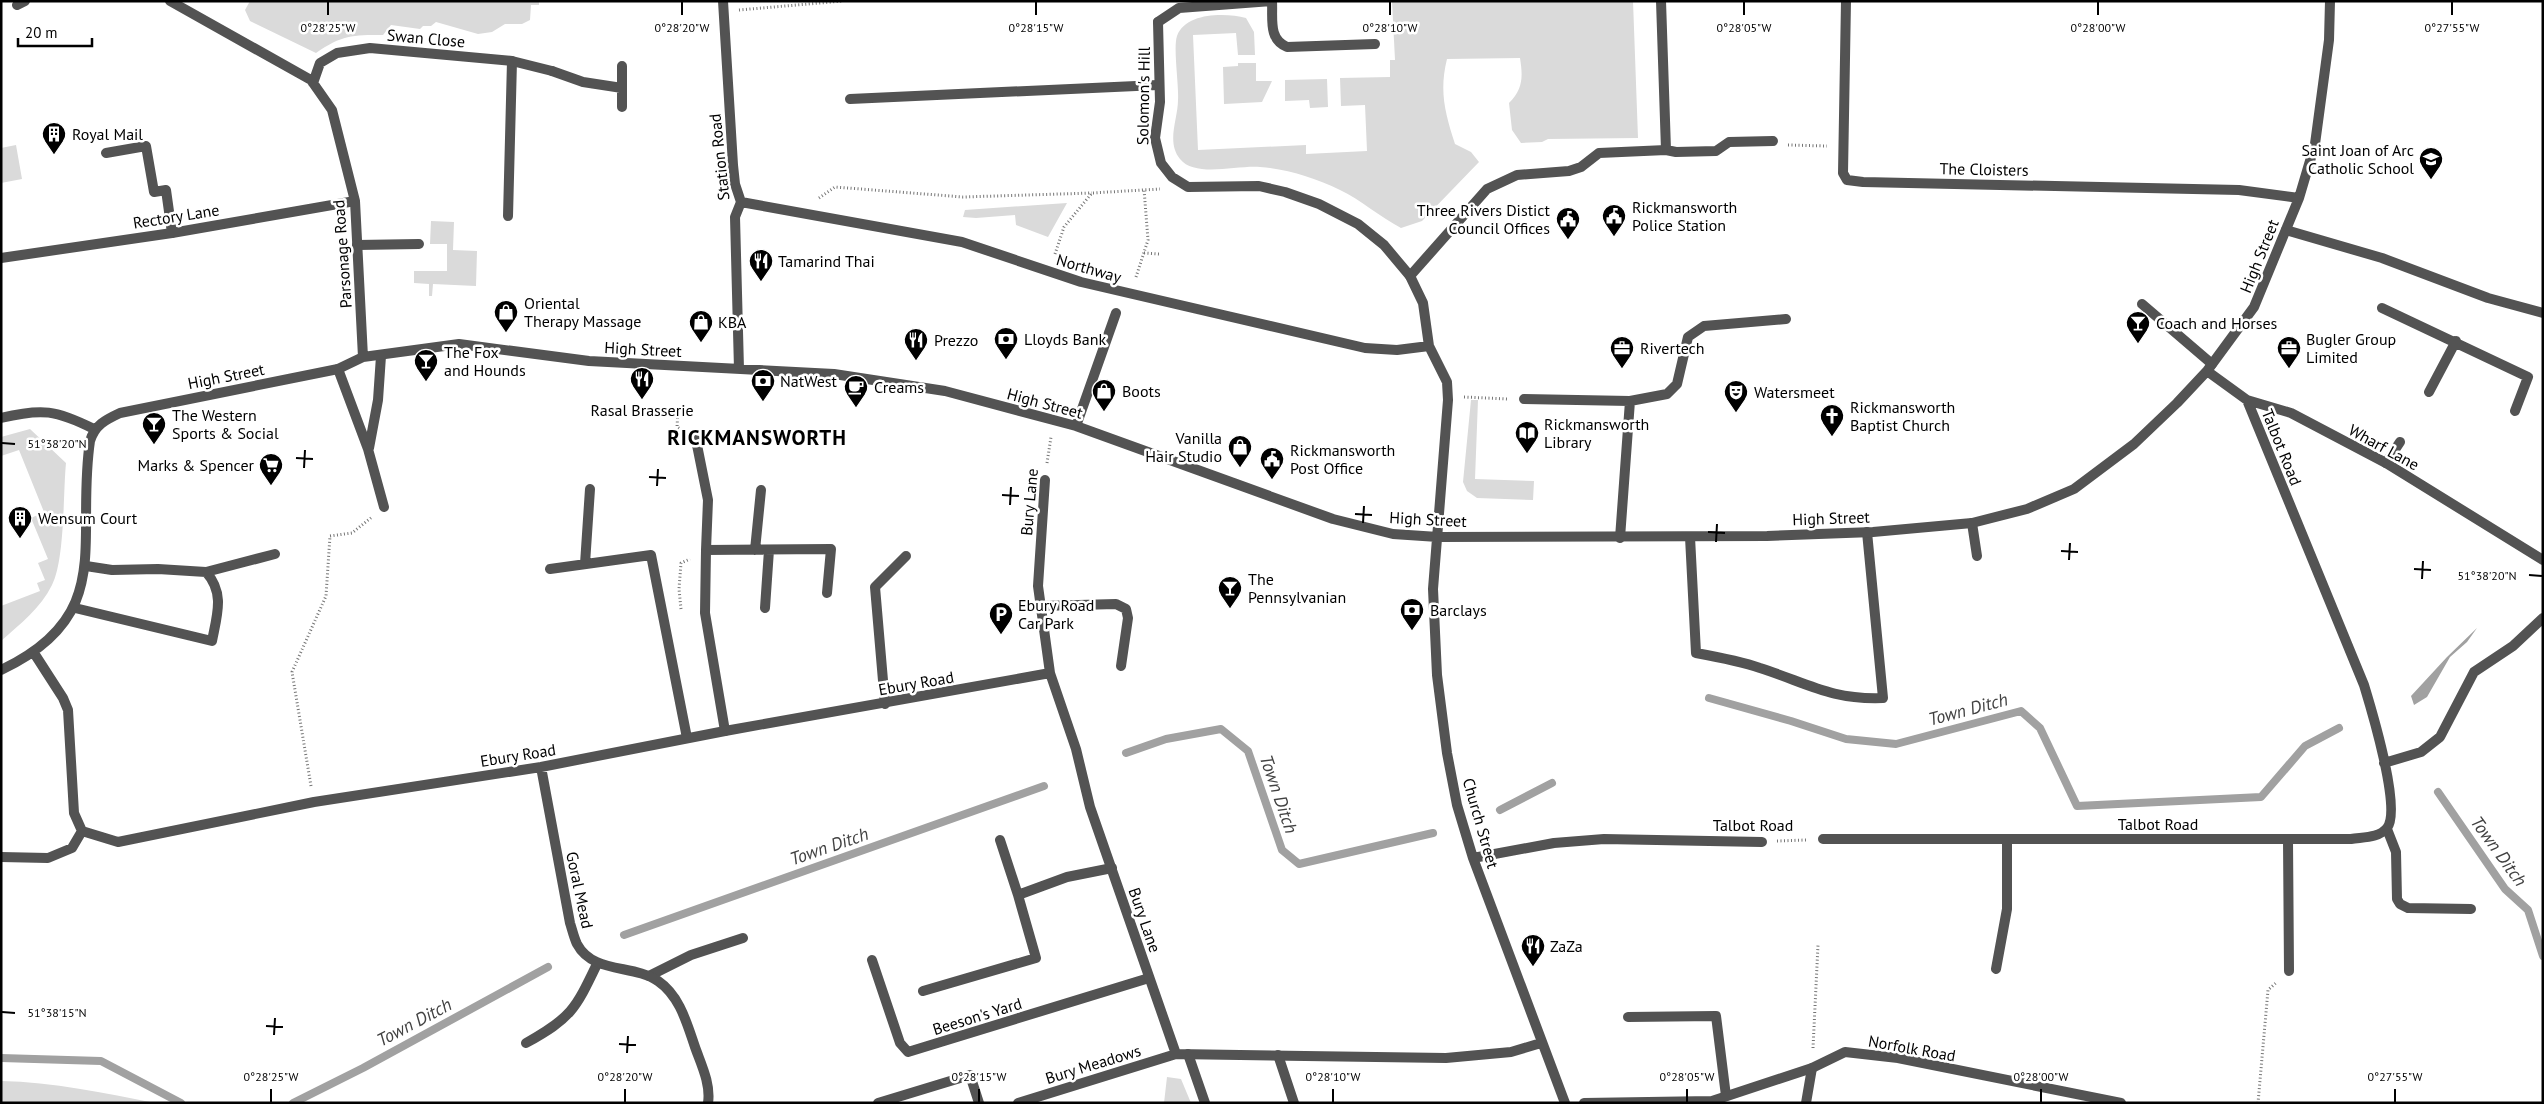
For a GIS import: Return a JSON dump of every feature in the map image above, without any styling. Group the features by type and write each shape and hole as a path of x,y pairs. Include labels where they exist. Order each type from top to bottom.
{"street":[{"name":"Parsonage Road","path":"170,1 290,66 313,83 332,110 355,201 363,357"},
{"name":"Station Road","path":"723,1 733,165 735,184 741,202 735,217 739,369"},
{"name":"Solomon's Hill","path":"1188,187 1172,177 1161,163 1156,151 1158,22 1179,8 1272,1"},
{"path":"1272,1 1274,37 1279,44 1287,47 1375,44"},
{"path":"1660,1 1666,150"},
{"name":"The Cloisters","path":"1846,1 1843,173 1847,180 1863,182 2238,190 2298,198"},
{"name":"High Street","path":"94,429 103,421 120,413 338,369 363,357 460,344 589,361 834,374 945,391 1076,426 1333,519 1393,534 1438,538 1690,537 1867,532 1972,523 2027,508 2074,489 2134,444 2177,403 2209,367 2254,307 2298,198 2315,144 2330,40 2330,1"},
{"name":"Swan Close","path":"313,83 320,63 337,53 370,48 512,61 552,71 583,82 622,88"},
{"path":"508,216 512,61"},
{"path":"622,66 622,107"},
{"path":"850,99 1158,85"},
{"path":"1410,276 1487,189 1517,175 1569,171 1581,167 1599,153 1666,150 1676,152 1716,151 1729,142 1773,141"},
{"path":"106,154 146,146 154,192 166,190 172,233"},
{"path":"1188,187 1259,186 1285,192 1319,204 1358,224 1384,245 1410,276 1423,303 1429,346 1447,382 1448,400 1438,538"},
{"name":"Rectory Lane","path":"1,258 172,233 355,201"},
{"name":"Northway","path":"741,202 962,242 1081,282 1365,348 1397,350 1429,346"},
{"path":"2286,230 2382,258 2488,298 2543,313"},
{"path":"357,245 419,244"},
{"name":"Wharf Lane","path":"2142,304 2247,400 2291,413 2386,464 2543,560"},
{"path":"2382,308 2456,341 2528,377 2515,411"},
{"path":"1076,426 1116,313"},
{"path":"1524,399 1630,401 1667,394 1677,384 1688,337 1704,326 1786,318"},
{"path":"2429,392 2456,341"},
{"path":"368,449 378,400 381,356"},
{"path":"338,369 368,449 384,507"},
{"name":"Talbot Road","path":"1823,840 2351,839 2380,834 2387,829 2390,823 2391,803 2378,732 2364,685 2247,400"},
{"path":"1620,538 1630,401"},
{"path":"1,418 40,410 63,416 94,429 88,455 86,566 74,608 47,642 34,653 1,670"},
{"path":"696,440 708,500 705,613 725,731"},
{"path":"2386,464 2400,442"},
{"name":"Bury Lane","path":"1045,480 1038,586 1050,673 1076,749 1090,807 1176,1054"},
{"path":"585,564 590,488"},
{"path":"755,550 761,490"},
{"path":"1972,523 1977,556"},
{"path":"1690,537 1696,653 1760,667 1830,694 1852,698 1883,698 1867,532"},
{"name":"Church Street","path":"1438,538 1432,589 1438,676 1447,753 1458,805 1473,858 1541,1044 1565,1103"},
{"path":"706,550 830,550 827,593"},
{"path":"765,608 769,550"},
{"path":"86,566 112,570 158,569 206,572 275,554"},
{"path":"550,569 651,555 687,738"},
{"path":"885,704 875,587 906,556"},
{"path":"74,608 212,641 218,607 218,593 214,581 206,572"},
{"path":"1041,606 1116,604 1126,609 1128,618 1121,666"},
{"path":"2384,763 2421,752 2440,738 2474,672 2513,646 2543,618"},
{"path":"1,857 48,858 72,848 82,831 74,812 68,710 64,698 34,653"},
{"name":"Ebury Road","path":"82,831 118,842 314,802 541,767 687,738 1050,673"},
{"name":"Goral Mead","path":"541,767 570,922 577,945 597,964"},
{"path":"2387,829 2396,852 2397,899 2400,904 2408,908 2471,909"},
{"name":"Talbot Road","path":"1473,858 1554,843 1604,839 1762,842"},
{"path":"1996,969 2007,908 2007,839"},
{"path":"923,991 1036,958 1000,840"},
{"path":"2288,840 2289,971"},
{"path":"1018,895 1067,877 1112,868"},
{"path":"649,976 691,955 743,938"},
{"name":"Beeson's Yard","path":"872,960 900,1044 908,1052 1149,978"},
{"path":"526,1044 564,1020 579,1002 597,964 636,970 667,988 686,1019 705,1076 708,1103"},
{"path":"1628,1017 1716,1016 1726,1096"},
{"path":"1176,1054 1446,1058 1511,1052 1541,1044"},
{"name":"Norfolk Road","path":"1584,1103 1712,1101 1812,1068 1845,1052 1898,1058 2120,1103"},
{"name":"Bury Meadows","path":"1018,1103 1176,1054"},
{"path":"1188,1054 1205,1103"},
{"path":"1278,1056 1294,1103"},
{"path":"1806,1103 1812,1068"},
{"path":"878,1103 970,1074 979,1103"}],"path":[{"path":"745,10 842,1"},
{"path":"811,204 835,187 963,197 1092,193 1188,187"},
{"path":"1135,279 1148,240 1144,190"},
{"path":"1057,250 1064,228 1072,214 1092,193"},
{"path":"1144,253 1159,254"},
{"path":"1448,400 1464,397 1524,399"},
{"name":"Bury Lane","path":"1045,480 1051,435"},
{"path":"314,802 292,672 326,596 330,536 352,533 384,507"},
{"path":"683,618 679,589 681,563 706,550"},
{"name":"Talbot Road","path":"1762,842 1823,840"},
{"path":"1812,1068 1818,944"},
{"path":"2258,1103 2268,990 2289,971"}],"shaded area":[{"path":"250,1 539,1 539,5 531,5 530,20 522,24 505,24 492,32 478,34 436,22 431,26 423,26 420,29 391,25 383,35 363,35 340,39 316,53 250,21 245,10"},
{"path":"1392,1 1633,1 1638,138 1548,139 1542,142 1521,143 1512,130 1509,103 1517,93 1521,82 1520,58 1447,59 1443,92 1451,133 1455,144 1471,152 1479,162 1422,221 1401,228 1340,190 1291,172 1260,167 1196,168 1187,165 1180,159 1176,152 1173,138 1178,107 1177,36 1189,22 1198,18 1218,15 1246,18 1254,32 1255,55 1238,55 1236,33 1193,35 1198,150 1306,145 1306,154 1367,151 1365,105 1341,106 1340,78 1390,77 1390,60 1395,60"},
{"path":"1238,63 1256,63 1256,81 1272,81 1262,102 1224,104 1223,67 1238,66"},
{"path":"1327,79 1328,107 1310,108 1309,100 1285,101 1285,80"},
{"path":"16,145 22,179 1,183 1,148"},
{"path":"1067,203 1048,237 1016,225 1015,215 963,217 965,210"},
{"path":"431,221 454,222 453,250 477,251 476,286 433,284 432,296 429,296 429,284 414,283 414,271 447,271 447,244 430,244"},
{"path":"1471,400 1478,400 1475,479 1534,481 1533,500 1477,498 1467,491 1463,482"},
{"path":"30,429 66,463 63,526 59,560 52,585 42,601 30,615 1,641 1,606 40,591 37,583 45,580 38,563 48,559 31,518 44,512 19,450 1,456 1,437"},
{"path":"2477,628 2467,642 2450,657 2427,697 2414,705 2411,696"},
{"path":"1167,1077 1181,1079 1191,1103 1164,1103"},
{"path":"1,1081 59,1086 155,1103 1,1103"}],"waterway":[{"name":"Town Ditch","path":"1709,698 1846,739 1896,744 2021,711 2040,728 2077,806 2261,797 2305,746 2339,728"},
{"name":"Town Ditch","path":"1126,753 1166,739 1221,729 1248,751 1282,850 1299,864 1433,833"},
{"name":"Town Ditch","path":"1500,810 1552,783"},
{"name":"Town Ditch","path":"624,935 1044,786"},
{"name":"Town Ditch","path":"2438,792 2505,889 2528,910 2543,956"},
{"name":"Town Ditch","path":"293,1103 363,1068 548,967"},
{"name":"Town Ditch","path":"1,1058 101,1061 181,1103"}],"place":[{"name":"Royal Mail","path":"54,155"},
{"name":"Saint Joan of Arc Catholic School","path":"2431,180"},
{"name":"Rickmansworth Police Station","path":"1614,237"},
{"name":"Three Rivers Distict Council Offices","path":"1568,240"},
{"name":"Tamarind Thai","path":"761,282"},
{"name":"Oriental Therapy Massage","path":"506,333"},
{"name":"KBA","path":"701,343"},
{"name":"Coach and Horses","path":"2138,344"},
{"name":"Lloyds Bank","path":"1006,360"},
{"name":"Prezzo","path":"916,361"},
{"name":"Rivertech","path":"1622,369"},
{"name":"Bugler Group Limited","path":"2289,369"},
{"name":"The Fox and Hounds","path":"426,382"},
{"name":"Rasal Brasserie","path":"642,400"},
{"name":"NatWest","path":"763,402"},
{"name":"Creams","path":"856,408"},
{"name":"Boots","path":"1104,412"},
{"name":"Watersmeet","path":"1736,413"},
{"name":"Rickmansworth Baptist Church","path":"1832,437"},
{"name":"The Western Sports & Social","path":"154,445"},
{"name":"Rickmansworth Library","path":"1527,454"},
{"name":"Vanilla Hair Studio","path":"1240,468"},
{"name":"Rickmansworth Post Office","path":"1272,480"},
{"name":"Marks & Spencer","path":"271,486"},
{"name":"Wensum Court","path":"20,539"},
{"name":"The Pennsylvanian","path":"1230,609"},
{"name":"Barclays","path":"1412,631"},
{"name":"Ebury Road Car Park","path":"1001,635"},
{"name":"ZaZa","path":"1533,967"}],"district":[{"name":"RICKMANSWORTH","path":"757,437"}]}
